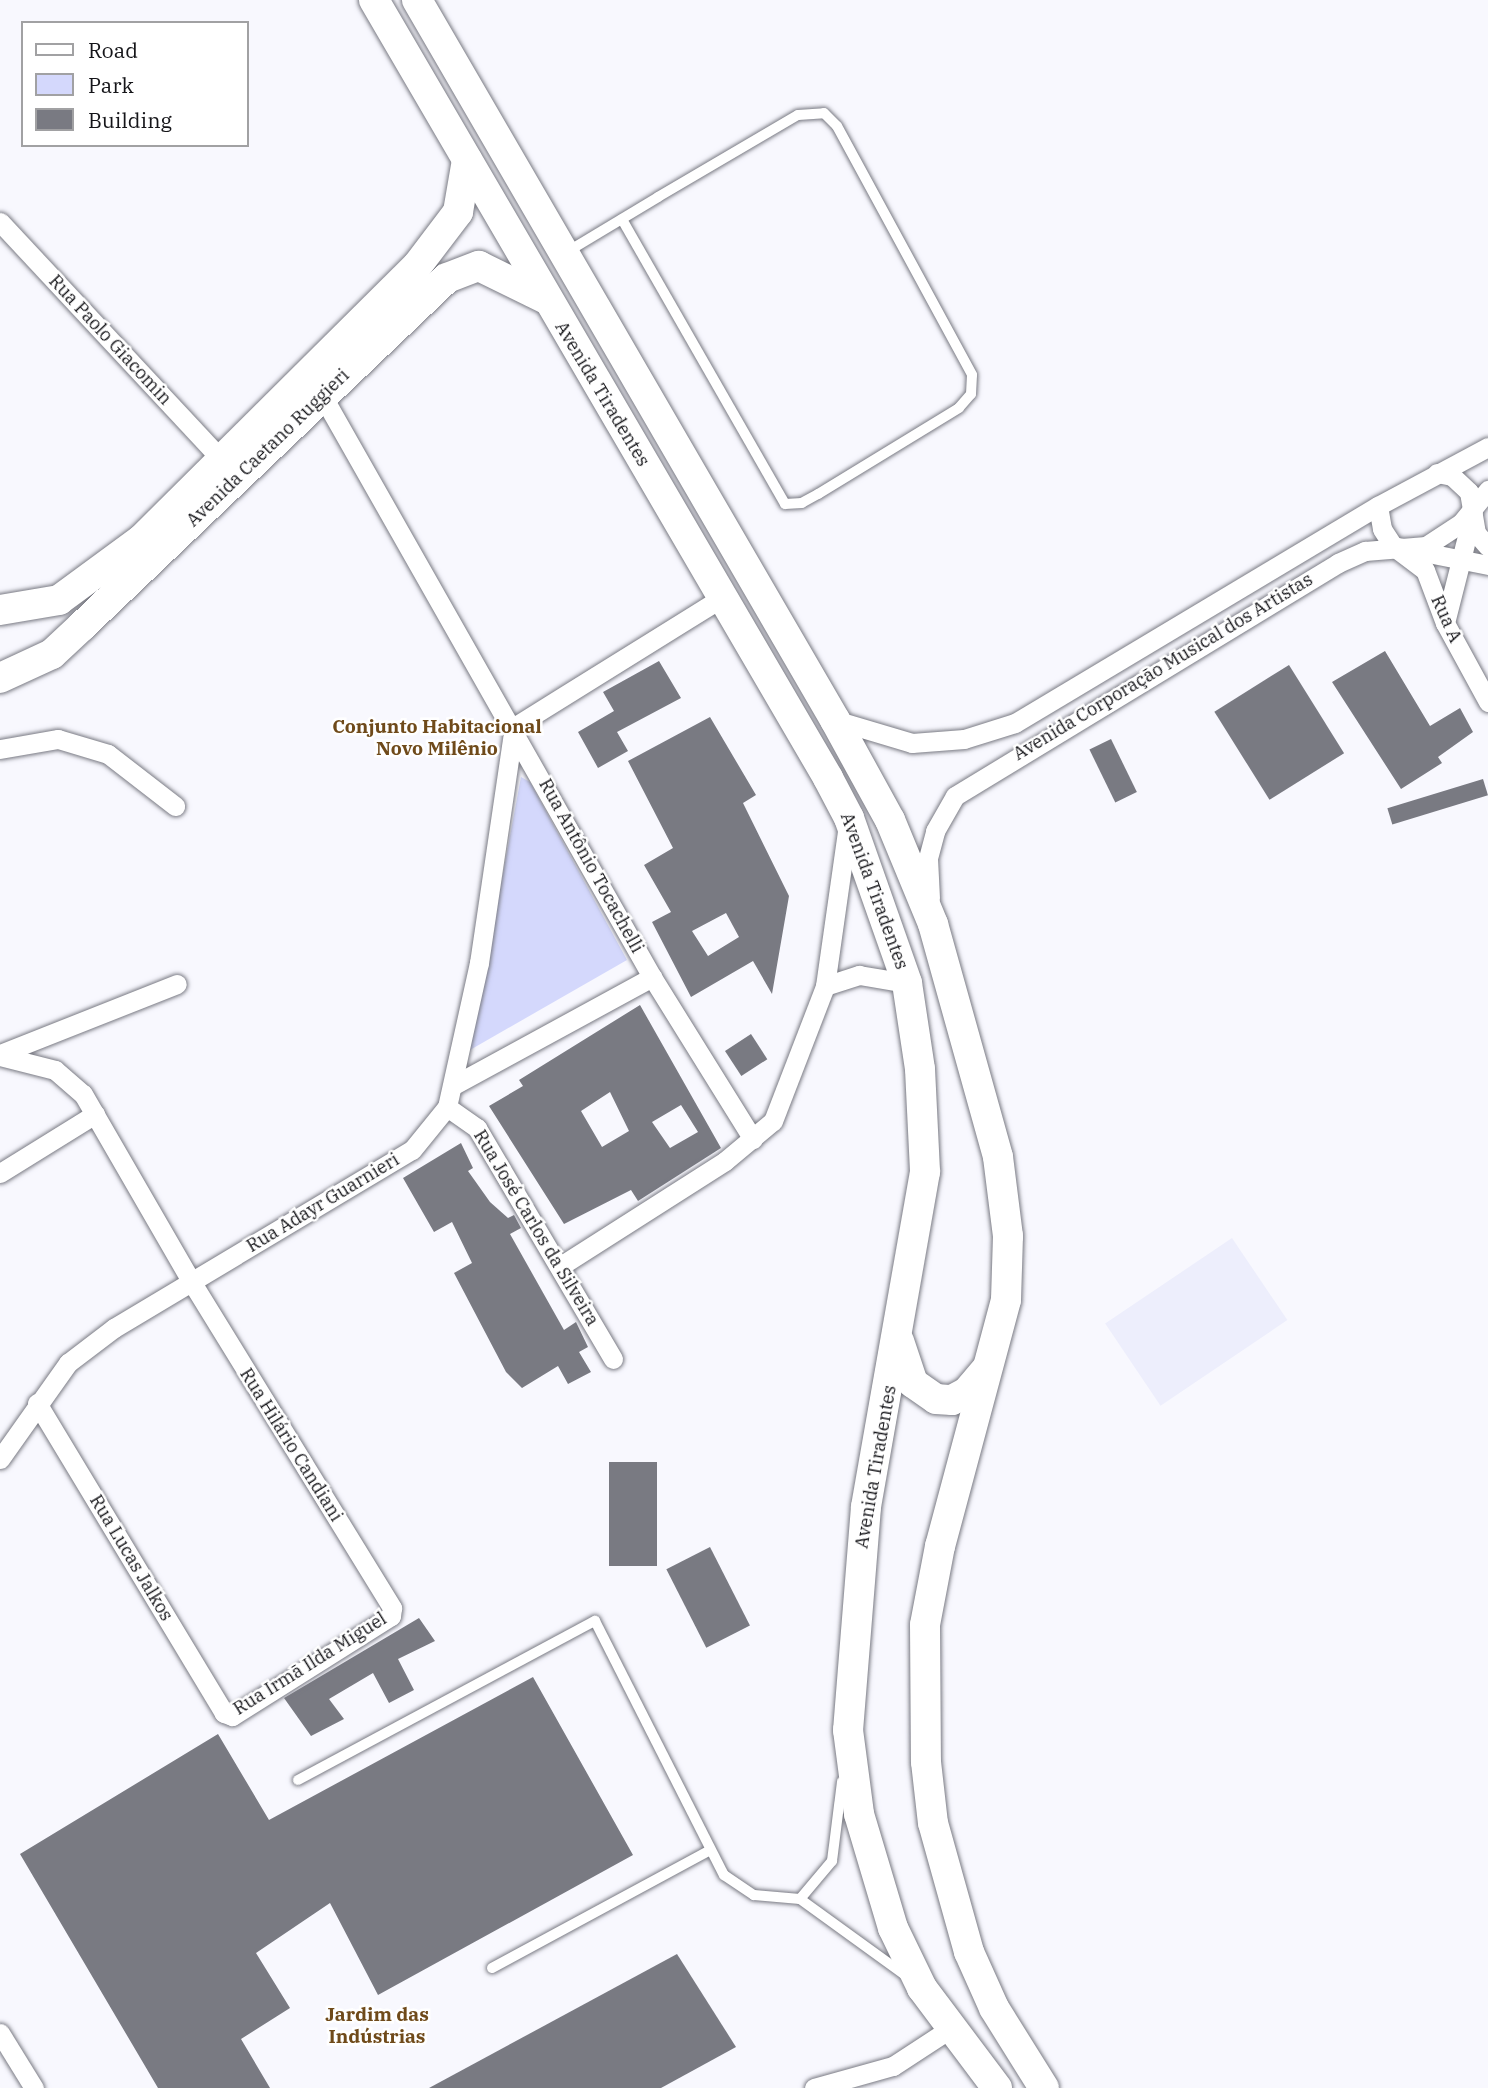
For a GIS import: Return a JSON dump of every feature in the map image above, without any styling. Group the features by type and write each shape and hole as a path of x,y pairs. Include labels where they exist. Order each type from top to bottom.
{"main road":[{"name":"Avenida Tiradentes","path":"374,0 849,818 907,983 920,1069 925,1172 866,1507 848,1730 859,1814 874,1877 922,1988 992,2082"},
{"name":"Avenida Tiradentes","path":"417,0 567,252 835,720 890,820 933,924 998,1157 1007,1223 1006,1300 925,1625 925,1749 933,1823 969,1952 993,2008 1037,2078"},
{"name":"Avenida Caetano Ruggieri","path":"0,678 52,654 316,384 417,266 458,212 467,160"},
{"path":"458,212 460,236 480,265 546,299"},
{"name":"Avenida Caetano Ruggieri","path":"0,610 59,600 80,589 142,538 220,458 447,278 480,265"},
{"path":"898,1337 913,1382 936,1399 952,1400 967,1392 987,1368"}],"street":[{"name":"Rua Paolo Giacomin","path":"0,222 220,458"},
{"name":"Rua Antônio Tocachelli","path":"316,384 514,727 652,977 753,1139"},
{"name":"Avenida Corporação Musical dos Artistas","path":"835,720 912,743 964,739 999,729 1378,506 1488,447"},
{"path":"1437,473 1461,482 1481,497"},
{"name":"Avenida Corporação Musical dos Artistas","path":"933,924 928,858 935,831 955,796 1015,755 1338,563 1393,546 1426,546 1461,523 1481,497"},
{"path":"1481,497 1476,533 1488,547"},
{"path":"1445,623 1481,497"},
{"path":"1378,506 1382,528 1393,546 1461,562 1488,565"},
{"name":"Rua A","path":"1393,546 1425,569 1445,623 1488,702"},
{"path":"514,727 721,598"},
{"name":"Rua Adayr Guarnieri","path":"0,1459 37,1403 68,1363 191,1281 412,1150 447,1107 454,1085 514,727"},
{"path":"999,729 1015,755"},
{"path":"1,744 58,739 108,754 175,806"},
{"path":"562,1265 753,1139 773,1121 825,986 849,818"},
{"path":"825,986 867,974 907,983"},
{"path":"454,1085 652,977"},
{"path":"0,1055 177,984"},
{"name":"Rua Hilário Candiani","path":"0,1055 55,1070 83,1094 191,1281 392,1608"},
{"name":"Rua José Carlos da Silveira","path":"447,1107 477,1128 562,1265 613,1359"},
{"path":"0,1173 95,1114"},
{"name":"Rua Lucas Jalkos","path":"37,1403 224,1713"},
{"name":"Rua Irmã Ilda Miguel","path":"224,1713 232,1716 244,1709 391,1616 392,1608"},
{"path":"814,2088 893,2066 951,2028"},
{"path":"0,2033 34,2088"}],"lane":[{"path":"567,252 622,219 798,115 824,113 837,126 972,375 971,394 959,408 818,494 802,503 785,504 622,219"},
{"path":"298,1780 595,1621 710,1850 737,1888 754,1895 800,1899 922,1988"},
{"path":"800,1899 832,1861 848,1730"},
{"path":"492,1968 710,1850"}],"shaded area":[{"path":"1232,1238 1287,1320 1161,1406 1105,1324"}],"green space":[{"path":"521,777 530,782 627,960 470,1050"}],"building":[{"path":"1385,651 1430,726 1460,708 1473,732 1438,757 1442,763 1401,789 1332,682"},
{"path":"659,661 681,698 617,732 628,751 598,768 578,732 614,711 603,692"},
{"path":"1289,665 1344,753 1269,800 1214,712"},
{"path":"710,717 756,795 743,803 789,896 772,994 753,961 691,997 652,922 671,912 644,865 673,848 628,761","holes":["726,913 739,937 708,956 692,931"]},
{"path":"1111,739 1137,792 1115,803 1089,750"},
{"path":"1483,779 1488,795 1392,824 1387,808"},
{"path":"640,1005 721,1148 638,1201 631,1190 564,1224 489,1106 523,1086 519,1080","holes":["610,1092 629,1131 602,1147 581,1111","681,1105 698,1132 670,1148 652,1122"]},
{"path":"751,1034 767,1059 741,1076 725,1051"},
{"path":"461,1143 473,1168 468,1171 490,1202 508,1218 514,1215 521,1228 510,1234 564,1330 576,1322 588,1347 579,1352 591,1372 568,1384 558,1366 522,1388 506,1372 454,1273 472,1263 452,1222 434,1232 403,1178"},
{"path":"609,1462 657,1462 657,1566 609,1566"},
{"path":"710,1547 750,1625 706,1648 666,1569"},
{"path":"419,1618 435,1641 398,1659 414,1690 389,1703 373,1673 329,1699 344,1719 311,1736 284,1698"},
{"path":"533,1677 633,1855 378,1995 330,1903 256,1953 290,2008 241,2039 270,2088 158,2088 20,1854 218,1734 269,1820"},
{"path":"677,1954 736,2047 661,2088 429,2088"}],"district":[{"name":"Conjunto Habitacional Novo Milênio","path":"437,738"},
{"name":"Jardim das Indústrias","path":"377,2026"}]}
